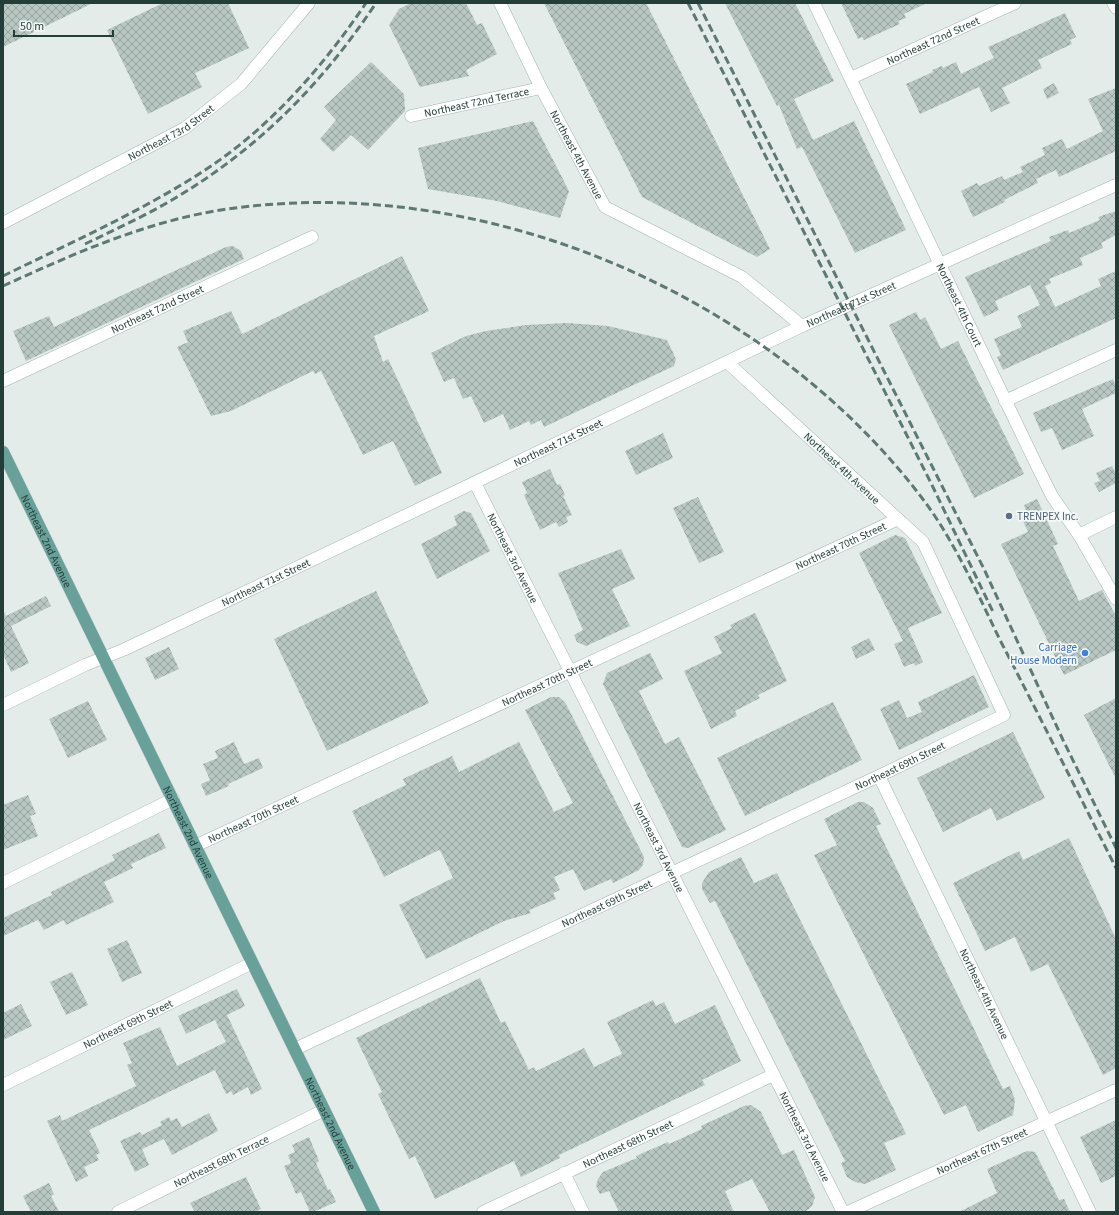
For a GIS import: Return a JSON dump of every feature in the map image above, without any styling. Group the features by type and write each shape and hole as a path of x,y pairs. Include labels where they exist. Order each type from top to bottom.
{"main road":[{"name":"Northeast 2nd Avenue","path":"3,452 374,1212"}],"street":[{"name":"Northeast 73rd Street","path":"3,223 185,128 241,84 309,3"},
{"name":"Northeast 4th Avenue","path":"500,3 541,88 605,207 742,277 802,326"},
{"name":"Northeast 4th Court","path":"814,3 939,265 1052,496 1079,535 1116,600"},
{"name":"Northeast 72nd Street","path":"851,78 1016,3"},
{"path":"1113,3 1116,8"},
{"name":"Northeast 72nd Terrace","path":"411,116 541,88"},
{"name":"Northeast 71st Street","path":"3,705 123,650 802,326 1116,185"},
{"name":"Northeast 72nd Street","path":"3,381 312,237"},
{"path":"1005,400 1116,350"},
{"name":"Northeast 4th Avenue","path":"727,362 923,542 1004,715"},
{"name":"Northeast 3rd Avenue","path":"475,483 843,1212"},
{"path":"1079,535 1116,517"},
{"name":"Northeast 70th Street","path":"195,846 898,519"},
{"name":"Northeast 69th Street","path":"295,1049 331,1034 672,872 879,776 1004,715"},
{"name":"Northeast 4th Avenue","path":"879,776 1045,1123 1090,1212"},
{"path":"3,882 173,799"},
{"name":"Northeast 69th Street","path":"3,1085 252,963"},
{"name":"Northeast 68th Street","path":"483,1212 773,1075"},
{"name":"Northeast 67th Street","path":"848,1212 1116,1090"},
{"name":"Northeast 68th Terrace","path":"118,1212 324,1110"},
{"path":"564,1173 582,1212"}],"building":[{"path":"3,3 93,3 3,47"},
{"path":"163,3 228,3 249,48 195,73 202,87 148,114 107,30"},
{"path":"411,3 466,3 477,25 482,23 497,54 466,70 469,76 420,87 389,25 399,9"},
{"path":"544,3 646,3 770,249 757,257 642,197"},
{"path":"725,3 795,3 834,81 794,99 813,140 854,121 906,230 855,253 802,147 797,149 779,105 777,106"},
{"path":"841,3 927,3 904,14 906,18 898,21 900,24 864,40 862,37 858,39"},
{"path":"1065,13 1076,37 1070,40 1072,44 1038,60 1042,68 1002,88 1010,103 991,112 979,87 920,114 906,84 933,72 932,70 942,66 943,68 956,62 961,74 994,58 988,47"},
{"path":"371,62 404,94 405,111 368,150 351,135 333,152 320,139 336,120 324,107"},
{"path":"1054,83 1059,93 1047,99 1043,89"},
{"path":"1116,88 1116,151 1059,177 1056,170 1036,179 1038,183 1004,200 1005,202 973,217 961,191 977,183 979,186 1002,176 1004,180 1023,172 1020,167 1045,155 1042,148 1062,139 1067,149 1103,131 1088,99"},
{"path":"533,121 569,191 560,218 497,201 428,189 418,148"},
{"path":"1116,211 1116,235 1101,243 1103,248 1080,258 1083,265 1049,279 1051,283 1045,286 1055,307 1101,286 1098,279 1116,271 1116,318 1003,370 997,357 1001,355 994,339 1022,327 1017,316 1040,305 1030,285 995,301 999,310 984,317 965,277 1051,241 1049,237 1068,230 1069,233 1100,220 1098,217"},
{"path":"233,246 241,251 244,259 26,361 13,331 49,316 54,327 226,247"},
{"path":"402,256 429,311 374,336 383,362 388,359 442,473 415,486 393,441 363,455 321,371 315,374 313,371 231,411 211,416 177,347 188,342 183,331 231,311 242,334"},
{"path":"916,312 920,320 925,317 941,349 958,341 1024,474 974,498 889,325"},
{"path":"567,323 608,326 667,340 676,359 674,366 544,427 541,420 531,425 529,421 510,430 503,414 484,423 471,396 463,399 454,378 444,382 431,353 466,336 486,331 526,325"},
{"path":"1113,379 1116,387 1116,393 1082,409 1094,436 1062,450 1052,428 1041,432 1033,413"},
{"path":"663,433 673,458 636,475 625,451"},
{"path":"1112,466 1116,474 1116,483 1099,492 1094,483 1100,481 1096,473"},
{"path":"550,469 557,485 560,484 565,495 563,496 572,515 566,517 568,522 559,527 556,522 540,530 524,495 527,493 522,482"},
{"path":"698,497 724,552 699,563 673,508"},
{"path":"1037,499 1058,544 1053,546 1079,601 1102,590 1116,616 1116,650 1064,675 1001,544 1028,532 1020,514 1026,511 1024,505"},
{"path":"464,511 471,513 490,551 437,579 421,544 457,525 454,516"},
{"path":"895,535 905,538 942,613 908,628 923,662 915,666 914,663 904,667 894,644 903,641 859,553"},
{"path":"621,549 635,579 612,589 630,626 586,646 577,642 574,635 583,630 558,573"},
{"path":"376,591 429,703 327,751 274,639"},
{"path":"46,596 51,606 11,626 29,663 11,672 3,654 3,610 6,616"},
{"path":"755,613 787,681 758,695 760,698 735,711 737,716 711,729 684,671 722,653 714,637 732,628 730,625"},
{"path":"869,638 875,650 856,659 851,647"},
{"path":"169,647 179,669 155,680 145,658"},
{"path":"650,653 663,679 639,691 665,744 679,737 726,830 688,848 682,847 603,684 607,673"},
{"path":"974,675 989,707 899,750 880,709 899,700 907,718 922,712 918,702"},
{"path":"551,697 559,697 565,702 644,857 643,865 639,870 613,883 611,879 584,891 573,869 554,877 560,890 553,893 556,899 529,910 531,913 504,921 426,959 399,905 453,878 441,852 439,850 384,877 352,811 406,785 403,779 452,756 459,772 519,742 554,812 573,803 525,710"},
{"path":"1116,698 1116,779 1084,715"},
{"path":"88,701 107,740 68,758 49,719"},
{"path":"833,702 862,760 745,816 717,758"},
{"path":"1013,732 1045,798 997,821 991,808 943,832 917,778"},
{"path":"234,742 244,764 259,758 263,768 206,796 201,784 210,780 203,764 218,758 215,751"},
{"path":"28,795 36,814 30,816 38,836 3,850 3,805"},
{"path":"858,802 864,802 873,808 881,824 876,826 1003,1089 1010,1086 1015,1100 1013,1115 978,1132 966,1105 944,1115 814,855 837,845 824,819"},
{"path":"159,833 166,848 131,864 133,868 104,882 114,902 66,925 64,920 44,930 38,920 3,936 3,918 52,895 51,892 115,860 112,855"},
{"path":"1069,838 1116,939 1116,1068 1103,1075 1048,964 1031,972 1015,937 985,951 953,883 1019,851 1023,860"},
{"path":"741,857 754,883 777,873 906,1134 884,1143 896,1170 865,1184 855,1182 847,1177 841,1163 845,1161 715,901 710,903 702,889 702,883 709,872"},
{"path":"127,940 142,973 122,982 107,949"},
{"path":"72,972 88,1005 66,1015 50,982"},
{"path":"480,978 501,1023 505,1021 529,1070 534,1067 536,1071 584,1048 594,1067 622,1054 607,1022 653,1000 656,1006 664,1002 675,1024 715,1005 741,1061 702,1080 705,1085 559,1155 560,1158 521,1177 514,1161 435,1199 415,1156 409,1159 378,1094 382,1092 356,1038"},
{"path":"237,989 245,1006 227,1015 262,1089 251,1095 248,1087 233,1095 231,1091 226,1094 215,1070 89,1130 100,1153 96,1155 99,1160 84,1167 88,1176 76,1182 47,1121 60,1115 62,1121 136,1086 127,1065 132,1063 123,1043 160,1027 177,1066 226,1042 215,1020 186,1034 178,1016"},
{"path":"21,1004 32,1026 3,1040 3,1013"},
{"path":"751,1105 761,1112 782,1155 794,1150 815,1197 812,1206 805,1212 770,1212 752,1179 725,1191 734,1212 619,1212 609,1191 600,1194 596,1186 598,1179 603,1172 637,1158 636,1156 668,1142 669,1144 702,1129 701,1126 744,1106"},
{"path":"209,1113 218,1131 172,1155 164,1139 142,1149 149,1165 135,1172 120,1141 140,1132 142,1135 162,1125 160,1122 169,1117 171,1121 177,1118 182,1127"},
{"path":"1116,1120 1116,1176 1101,1183 1080,1137"},
{"path":"309,1137 319,1161 316,1163 328,1190 330,1189 336,1202 313,1212 310,1212 301,1192 296,1194 284,1166 291,1163 288,1155 295,1152 292,1145"},
{"path":"1027,1151 1035,1152 1059,1200 1064,1199 1070,1212 959,1212 997,1193 987,1169"},
{"path":"246,1177 261,1209 255,1212 195,1212 190,1203"},
{"path":"49,1183 54,1194 51,1196 59,1212 31,1212 23,1196"}],"railway":[{"path":"3,276 104,227 178,187 202,172 250,137 293,96 331,51 366,3"},
{"path":"85,244 143,216 177,197 236,157 287,112 311,87 355,33 376,3"},
{"path":"688,3 931,483 994,614"},
{"path":"698,3 984,569 1063,740 1116,848"},
{"path":"3,286 110,240 165,222 221,210 319,202 418,209 516,230 612,263 702,307 786,363 861,428 925,502 957,552 1116,868"}],"place":[{"name":"TRENPEX Inc.","path":"1009,516"},
{"name":"Carriage House Modern","path":"1085,653"}]}
